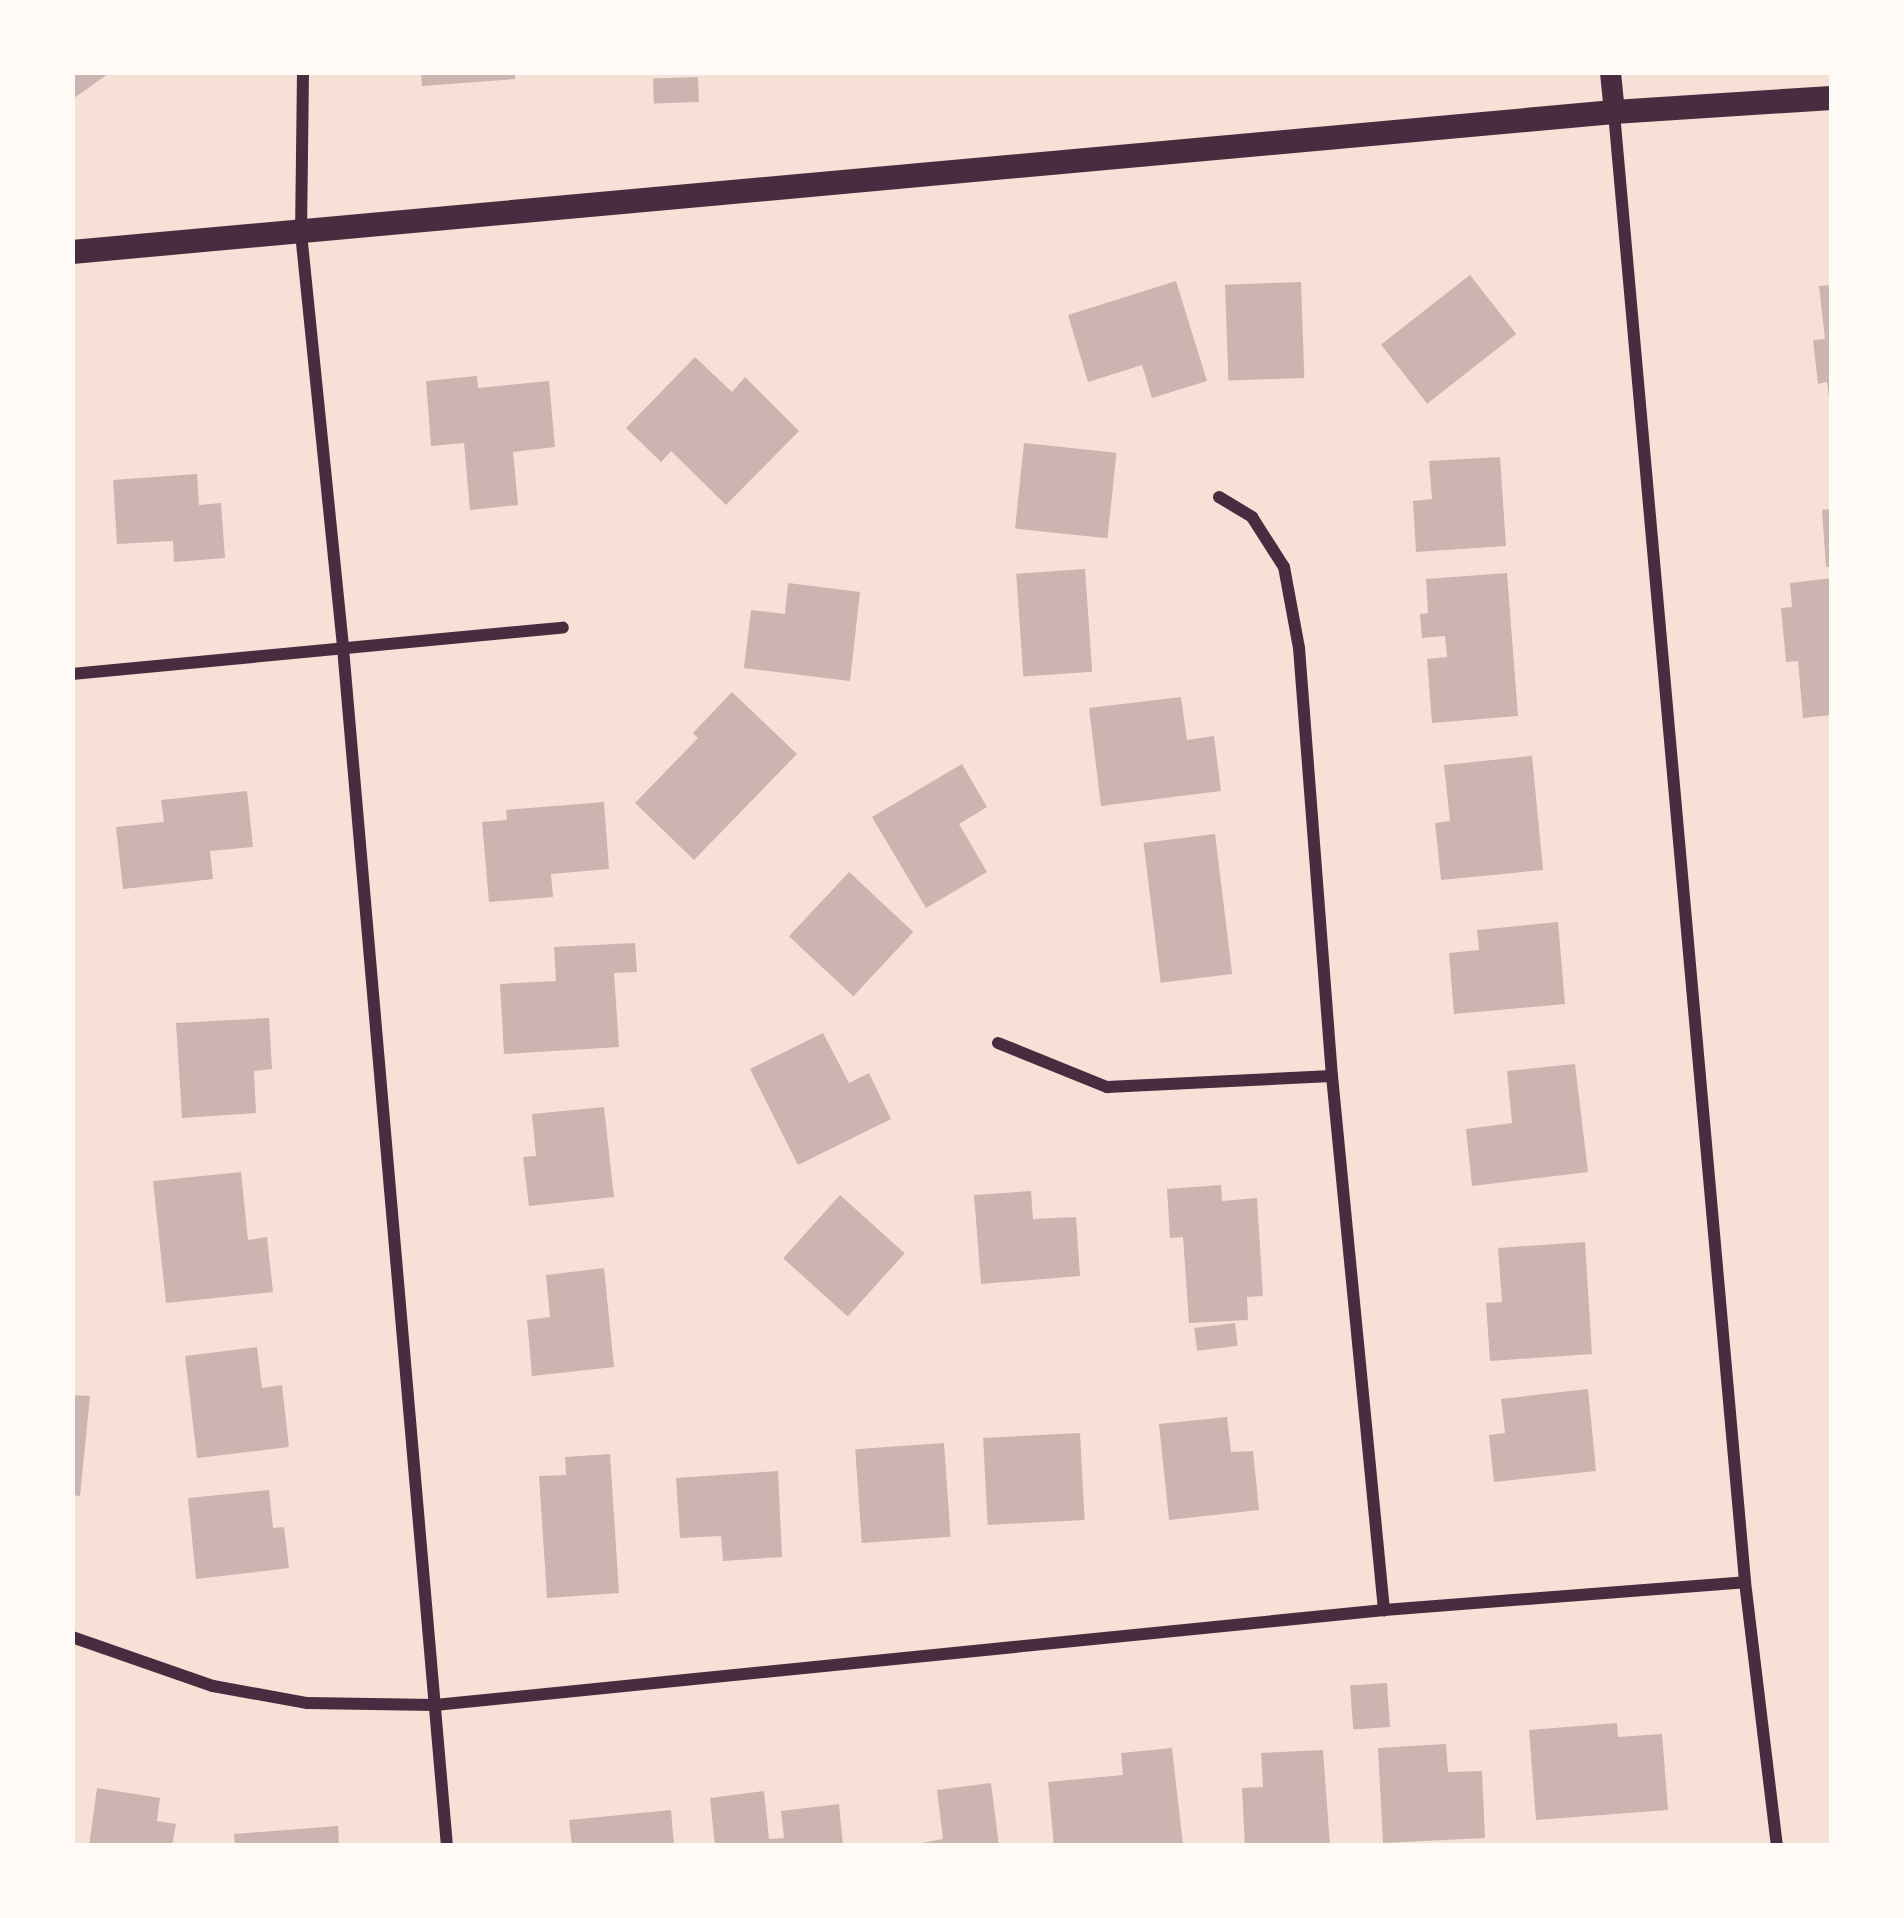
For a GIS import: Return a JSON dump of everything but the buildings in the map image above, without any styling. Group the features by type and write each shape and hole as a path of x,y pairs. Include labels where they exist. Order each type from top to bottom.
{"main road":[{"path":"72,252 1614,112 1832,98"}],"street":[{"path":"304,72 302,233 343,648 447,1846"},
{"path":"1610,72 1745,1582 1777,1846"},
{"path":"1219,497 1252,517 1283,567 1299,648 1332,1076 1384,1610"},
{"path":"72,674 563,628"},
{"path":"998,1043 1107,1088 1332,1076"},
{"path":"72,1637 213,1686 307,1703 435,1705 1384,1610 1745,1582"}]}
